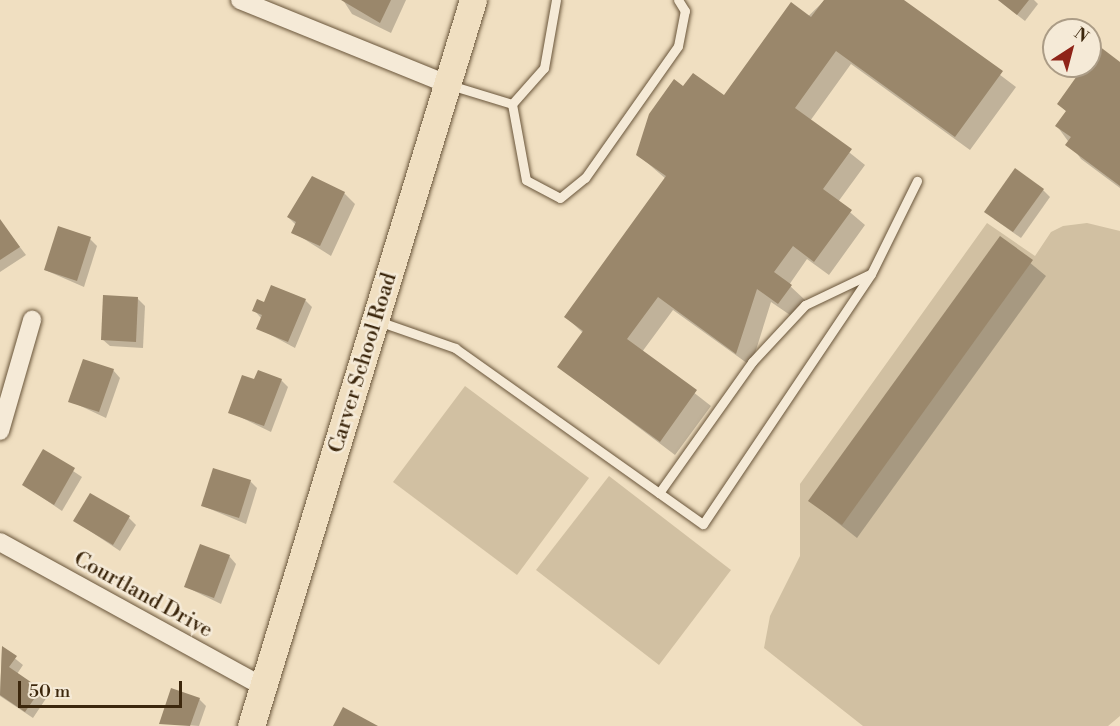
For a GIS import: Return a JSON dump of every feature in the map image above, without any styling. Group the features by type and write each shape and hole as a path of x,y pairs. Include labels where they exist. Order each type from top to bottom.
{"main road":[{"name":"Carver School Road","path":"251,726 473,0"}],"street":[{"path":"240,0 447,84"},
{"path":"0,431 32,320"},
{"name":"Courtland Drive","path":"0,542 264,687"}],"lane":[{"path":"512,104 544,68 556,0"},
{"path":"512,104 526,180 560,198 585,178 678,46 685,11 678,0"},
{"path":"447,84 512,104"},
{"path":"376,320 455,348 704,524 871,274 917,181"},
{"path":"659,493 752,362 805,305 871,274"}],"shaded area":[{"path":"987,223 1035,256 1051,232 1063,226 1087,223 1120,231 1120,716 1108,726 863,726 764,648 770,616 800,556 800,484"},
{"path":"465,386 589,478 517,575 393,482"},
{"path":"609,476 731,570 659,665 536,570"}],"building":[{"path":"341,0 391,0 380,23"},
{"path":"824,0 904,0 1003,71 955,137 836,51 795,108 852,149 823,189 852,210 814,262 793,246 774,272 792,285 778,304 757,289 736,354 658,297 627,339 697,390 660,442 557,367 583,331 564,317 666,176 636,155 649,114 674,79 683,86 693,73 724,95 791,2 811,17"},
{"path":"998,0 1029,0 1017,15"},
{"path":"1102,48 1120,62 1120,186 1065,145 1071,137 1055,126 1066,111 1057,104 1075,78 1102,78"},
{"path":"1015,168 1044,189 1013,232 984,212"},
{"path":"312,176 345,192 320,246 291,233 296,222 287,217"},
{"path":"0,219 20,247 0,260"},
{"path":"58,226 91,237 77,281 44,270"},
{"path":"1000,236 1033,260 842,525 808,501"},
{"path":"271,285 306,299 288,342 256,329 262,315 252,311 257,299 264,302"},
{"path":"103,295 138,297 136,342 101,340"},
{"path":"83,359 114,369 99,412 68,402"},
{"path":"258,370 282,379 264,426 228,413 242,375 254,379"},
{"path":"43,449 75,468 54,505 22,485"},
{"path":"213,468 251,480 239,518 201,506"},
{"path":"90,493 130,516 113,545 73,521"},
{"path":"200,544 230,555 214,598 184,587"},
{"path":"2,646 17,656 9,667 41,689 25,712 0,695"},
{"path":"171,688 200,698 190,726 159,724"},
{"path":"343,707 378,726 333,726"}]}
